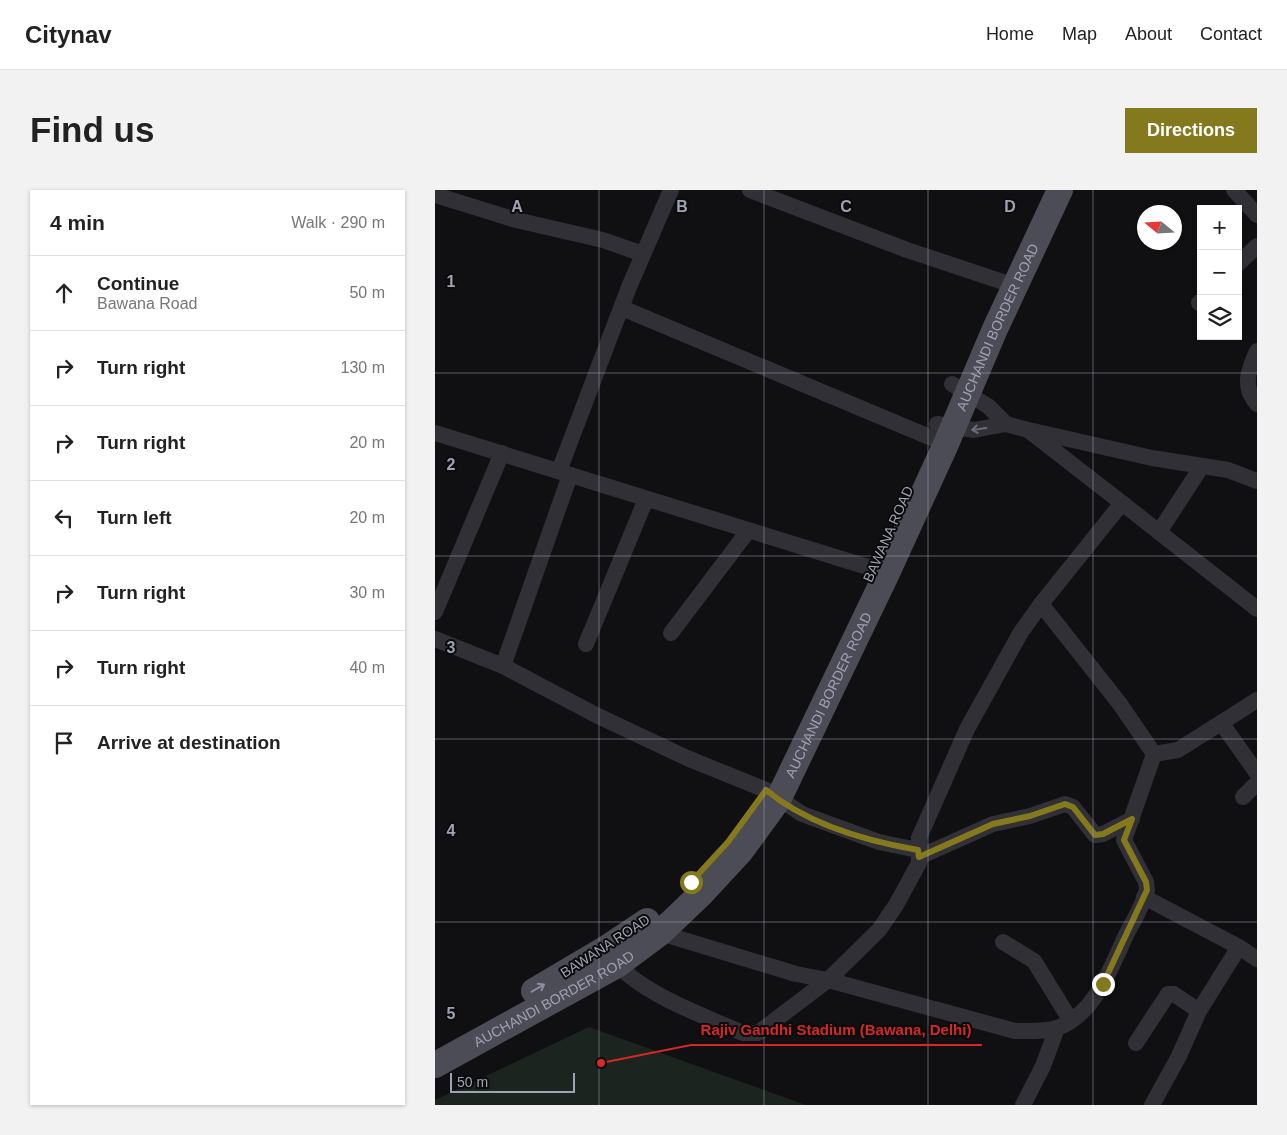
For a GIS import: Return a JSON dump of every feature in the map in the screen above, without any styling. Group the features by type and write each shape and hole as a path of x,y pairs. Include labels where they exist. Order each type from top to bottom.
{"main road":[{"path":"1007,284 1041,190"},
{"name":"AUCHANDI BORDER ROAD","path":"435,1065 470,1037 611,957 650,930 711,872 740,852 772,795 810,719 880,571 941,434 959,388 1007,284 1060,190"},
{"path":"435,1047 470,1037"}],"street":[{"path":"503,666 564,473 622,308 671,190"},
{"path":"750,190 821,218 1007,284"},
{"path":"1237,191 1257,215"},
{"path":"435,194 516,220 603,240 643,254"},
{"path":"1242,260 1257,246"},
{"path":"622,308 941,434 1005,424 1152,458 1228,470 1257,481"},
{"path":"1257,352 1247,378 1247,389 1257,404"},
{"path":"959,388 988,406 1005,424"},
{"path":"1028,430 1257,610"},
{"path":"435,433 880,571"},
{"path":"435,612 502,453"},
{"path":"1159,532 1202,466"},
{"path":"586,644 646,499"},
{"path":"611,957 633,979 660,995 743,1034 758,1033 828,980 879,930 919,864 919,838 967,729 1021,632 1041,604 1122,504"},
{"path":"671,633 748,531"},
{"path":"1041,604 1120,704 1154,754"},
{"path":"435,639 503,666 596,715 772,795 802,814 865,838 918,854 993,824 1030,816 1065,804 1073,807 1095,835 1103,834 1132,819"},
{"path":"1154,754 1178,750 1222,724 1257,700"},
{"path":"1222,724 1257,774"},
{"path":"1023,1105 1064,1025 1085,1009 1103,984 1145,897 1146,882 1124,840 1154,754"},
{"path":"1243,797 1257,784"},
{"path":"1145,897 1250,951 1199,1011 1179,1056 1152,1105"},
{"path":"650,930 797,974 828,980 997,1027 1015,1031 1064,1025"},
{"path":"1003,942 1034,961 1064,1025"},
{"path":"1136,1043 1168,994 1174,994 1199,1011"}],"shaded area":[{"path":"589,1027 806,1105 435,1105 435,1100"}],"place":[{"name":"Rajiv Gandhi Stadium (Bawana, Delhi)","path":"601,1063"}],"route":[{"path":"691,882 728,842 766,790 778,800 802,814 865,838 918,850 919,857 993,824 1041,813 1065,804 1073,807 1092,832 1099,836 1132,819 1124,840 1146,882 1147,890 1103,984"}]}
